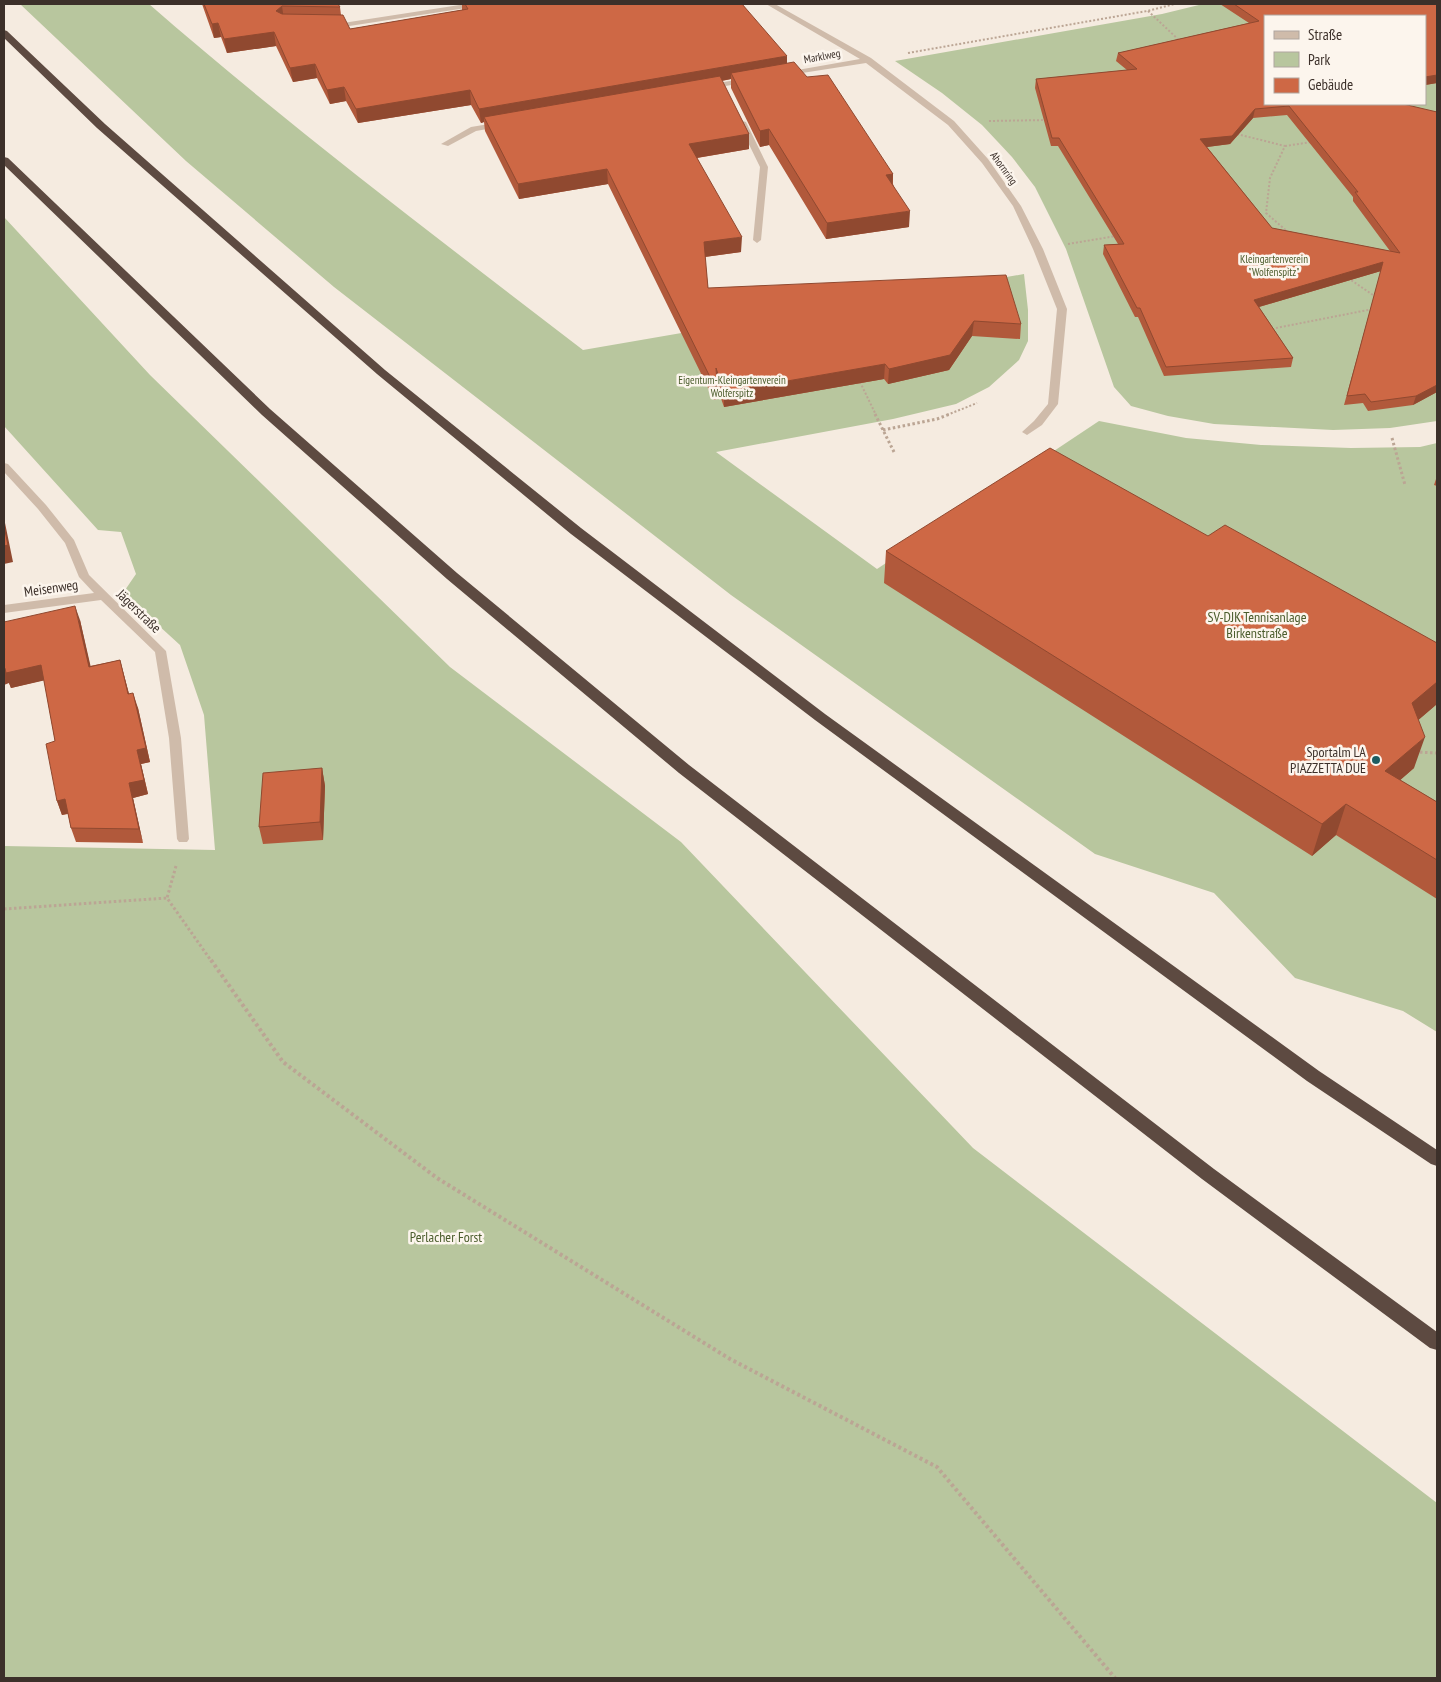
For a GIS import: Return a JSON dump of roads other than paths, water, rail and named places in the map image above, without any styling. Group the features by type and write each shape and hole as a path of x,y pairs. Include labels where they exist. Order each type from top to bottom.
{"highway":[{"path":"4,33 101,126 381,372 576,531 820,717 1313,1076 1437,1159"},
{"path":"4,160 266,412 452,576 684,769 1208,1174 1437,1342"}],"street":[{"path":"323,25 343,25 479,4"},
{"name":"Ahornring","path":"770,4 868,60 951,123 985,161 1017,206 1038,249 1062,309 1053,404 1038,423 1027,432"},
{"name":"Marklweg","path":"781,74 868,60"},
{"path":"695,89 726,88 752,79"},
{"path":"740,117 764,167 757,240"},
{"path":"445,144 474,129 512,122"},
{"name":"Jägerstraße","path":"4,466 42,507 70,542 84,577 160,652 175,738 183,839"},
{"name":"Meisenweg","path":"4,609 102,596"}],"place":[{"name":"Sportalm LA PIAZZETTA DUE","path":"1376,760"}],"park label":[{"name":"Kleingartenverein \"Wolfenspitz\"","path":"1274,265"},
{"name":"Eigentum-Kleingartenverein Wolferspitz","path":"732,386"},
{"name":"SV-DJK Tennisanlage Birkenstraße","path":"1257,626"},
{"name":"Perlacher Forst","path":"446,1237"}]}
